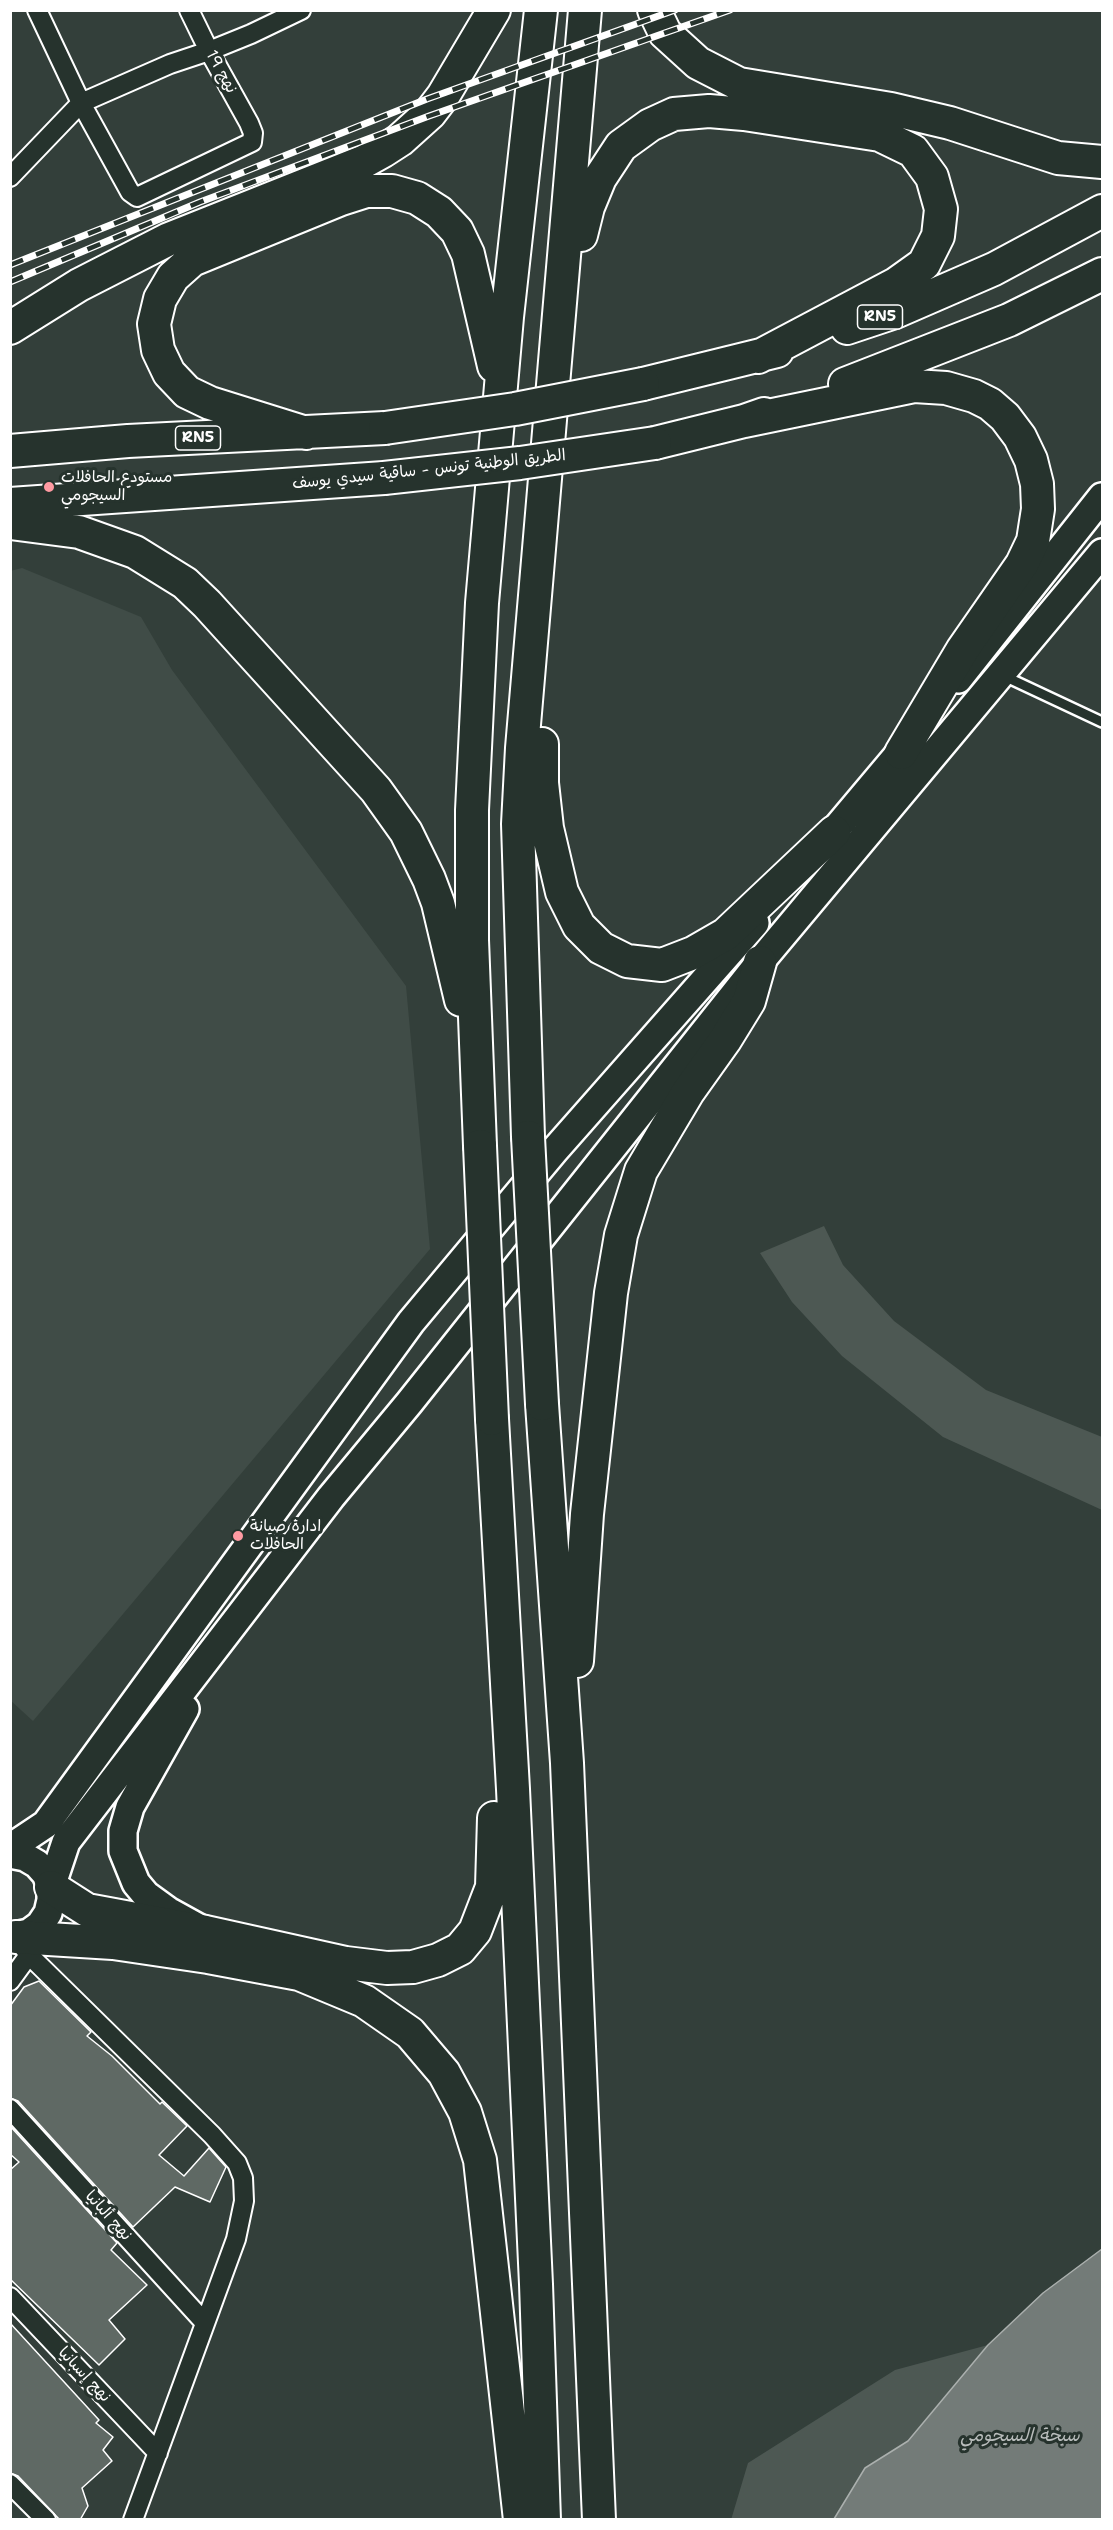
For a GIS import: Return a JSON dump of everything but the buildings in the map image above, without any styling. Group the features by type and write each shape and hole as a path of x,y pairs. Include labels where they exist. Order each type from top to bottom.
{"highway":[{"path":"10,328 79,285 169,239 365,161 383,151 416,127 430,113 443,96 494,10"},
{"path":"541,10 500,394 482,603 472,810 472,940 492,1419 536,2284 544,2520"},
{"path":"585,10 518,824 528,1137 542,1404 567,1763 599,2520"},
{"path":"654,10 665,33 698,63 739,84 891,109 950,123 1058,158 1102,162"},
{"path":"561,309 588,207 600,178 621,146 650,124 674,114 709,111 744,114 880,135 913,151 932,177 941,209 938,236 924,264 896,284 758,357"},
{"path":"306,433 210,403 187,392 169,373 158,350 154,324 160,299 173,277 192,260 366,191 392,191 417,198 439,212 457,231 468,254 500,394"},
{"name":"RN5","path":"10,451 128,441 386,428 515,409 643,384 758,357 895,312 994,269 1102,211"},
{"name":"الطريق الوطنية تونس - ساقية سيدي يوسف","path":"10,504 384,478 520,463 655,443 744,421 955,343 1009,320 1102,274"},
{"path":"744,421 914,386 946,388 974,396 990,404 1015,430 1028,452 1038,484 1038,509 1033,541 1022,564 963,648 901,753"},
{"path":"10,523 79,532 107,540 152,561 185,583 207,604 376,790 406,832 429,879 444,928 478,1077"},
{"path":"534,619 540,656 542,783 547,828 562,892 579,926 601,948 627,961 662,965 693,953 726,934 834,832"},
{"path":"567,1763 575,1717 579,1618 587,1514 612,1293 621,1235 641,1171 688,1092 749,1001 760,962"},
{"path":"51,1887 87,1910 206,1932 346,1963 387,1968 413,1967 438,1960 460,1949 475,1931 492,1887 496,1710 506,1675"},
{"path":"16,1942 113,1943 208,1957 299,1974 364,2001 410,2033 444,2073 455,2092 465,2112 480,2160 520,2520"}],"main road":[{"path":"10,1848 46,1824 411,1322 554,1151 901,753 1102,497"},
{"path":"16,1942 40,1925 48,1913 51,1887 66,1842 331,1497 416,1394 760,962 1102,553"},
{"path":"206,1932 168,1911 146,1895 136,1883 123,1851 123,1831 130,1807 171,1737 215,1648"},
{"path":"10,1854 25,1857 37,1864 46,1874 51,1887"}],"street":[{"path":"37,10 81,103"},
{"name":"نهج 19","path":"81,103 130,192 137,197 249,145 252,142 253,133 189,10"},
{"path":"10,177 81,103 170,64 209,51 301,10"},
{"path":"10,1981 16,1942"},
{"path":"16,1942 212,2135 237,2163 243,2178 244,2201 236,2239 133,2520"},
{"name":"نهج ألبانيا","path":"10,2109 205,2323"},
{"name":"نهج إسبانيا","path":"10,2297 158,2453"},
{"path":"10,2484 46,2520"}],"lane":[{"path":"1002,675 1102,722"}],"shaded area":[{"path":"22,568 141,617 172,670 406,986 430,1249 33,1721 10,1700 10,571"},
{"path":"824,1226 843,1265 894,1321 986,1390 1102,1437 1102,1510 943,1437 842,1356 792,1302 760,1253"},
{"path":"988,2345 908,2441 865,2468 834,2519 731,2520 748,2463 895,2370"}],"water":[{"name":"سبخة السيجومي","path":"1102,2249 1102,2519 834,2519 865,2468 908,2441 988,2345 1043,2293"}],"railway":[{"path":"10,265 427,99 675,10"},
{"path":"10,282 200,202 429,116 730,10"}],"place":[{"name":"مستودع الحافلات السيجومي","path":"49,487"},
{"name":"ادارة صيانة الحافلات","path":"238,1536"}]}
